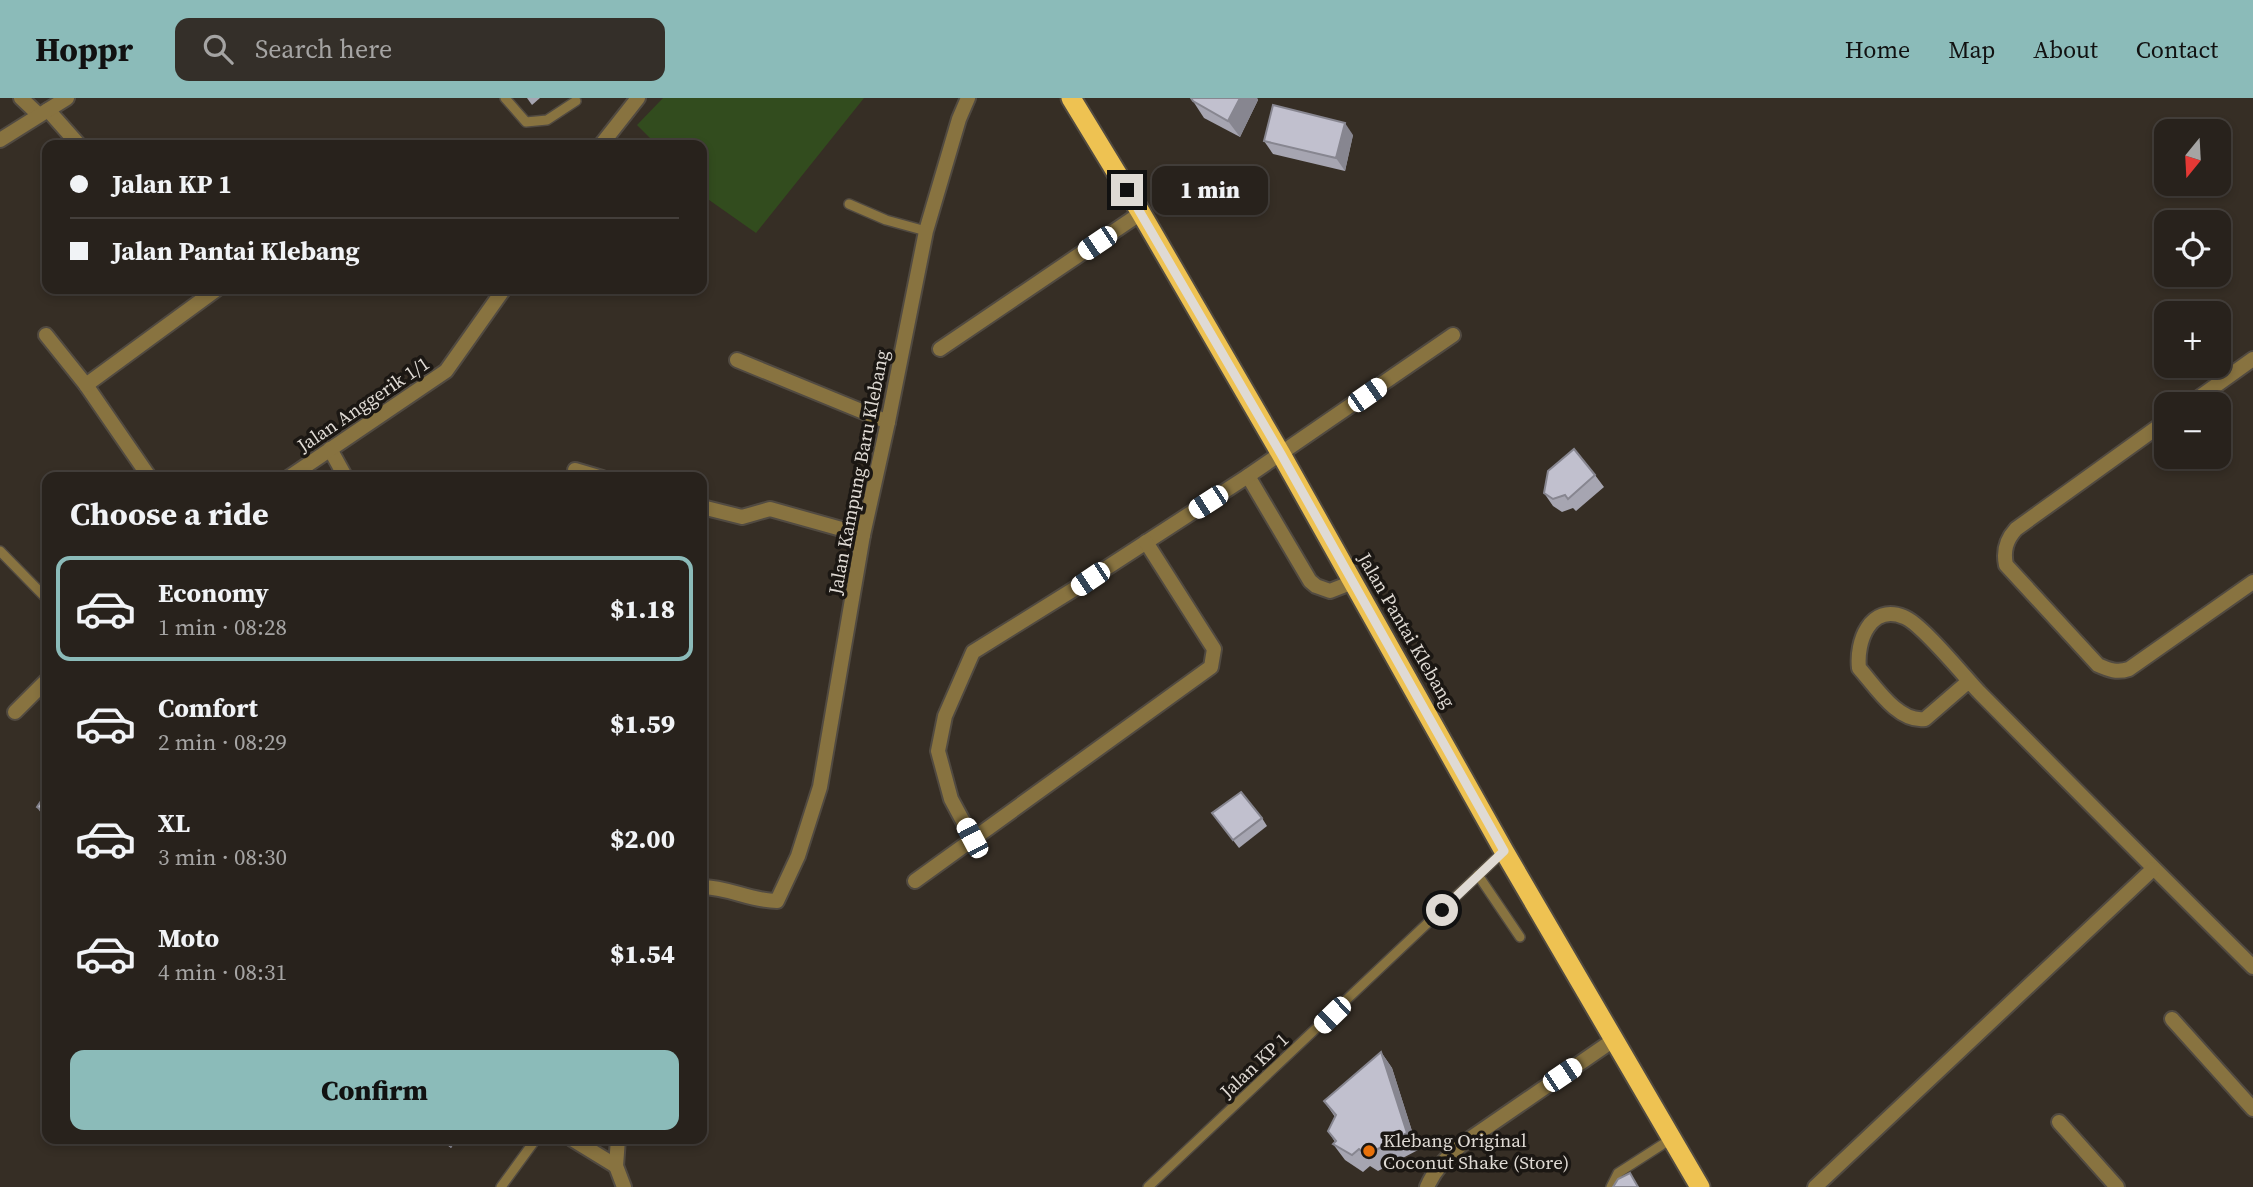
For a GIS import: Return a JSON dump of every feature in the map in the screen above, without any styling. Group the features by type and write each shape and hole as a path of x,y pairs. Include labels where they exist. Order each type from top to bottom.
{"highway":[{"name":"Jalan Pantai Klebang","path":"1071,98 1281,454 1504,851 1700,1187"}],"street":[{"path":"21,98 73,140"},
{"path":"0,140 67,98"},
{"path":"605,140 638,98"},
{"name":"Jalan Kampung Baru Klebang","path":"707,888 762,901 777,901 797,856 820,787 863,536 926,231 959,119 968,98"},
{"path":"940,349 1141,213"},
{"path":"86,385 210,294"},
{"name":"Jalan Anggerik 1/1","path":"297,472 446,371 500,294"},
{"path":"46,335 86,385 145,472"},
{"path":"972,838 951,799 938,751 945,716 973,652 1248,476 1453,335"},
{"path":"2207,392 2253,359"},
{"path":"737,360 888,422"},
{"path":"2154,430 2016,529 2009,536 2006,545 2006,565 2098,665 2120,672 2129,669 2253,582"},
{"path":"330,449 343,472"},
{"path":"575,470 582,472"},
{"path":"1248,476 1311,581 1329,591 1353,582"},
{"path":"707,508 743,517 770,509 863,536"},
{"path":"915,881 1211,667 1214,649 1146,542"},
{"path":"1969,681 1925,719 1912,719 1898,710 1858,668 1859,645 1863,633 1877,618 1886,615 1913,621 2153,869 2253,967"},
{"path":"15,712 42,685"},
{"path":"1815,1187 2153,869"},
{"path":"2172,1019 2253,1109"},
{"path":"1427,1187 1444,1159 1461,1145 1615,1039"},
{"path":"2059,1122 2117,1187"},
{"path":"580,1144 616,1166"},
{"path":"618,1144 616,1166 624,1187"}],"lane":[{"path":"505,98 526,122 547,120 576,102"},
{"path":"849,204 886,220 926,231"},
{"path":"0,551 42,594"},
{"name":"Jalan KP 1","path":"1148,1187 1504,851"},
{"path":"1478,875 1520,937"},
{"path":"1612,1187 1618,1173 1672,1139"},
{"path":"501,1187 532,1144"}],"green space":[{"path":"663,98 864,98 756,233 707,199 707,140 652,140 637,125"}],"building":[{"path":"1191,98 1240,98 1228,121"},
{"path":"1273,105 1345,123 1336,158 1264,141"},
{"path":"1574,449 1595,475 1568,499 1565,495 1553,499 1544,493 1548,471"},
{"path":"1241,792 1262,818 1233,840 1212,813"},
{"path":"1381,1052 1407,1133 1367,1155 1359,1149 1352,1155 1333,1144 1336,1141 1328,1131 1336,1115 1324,1101"},
{"path":"1630,1173 1638,1187 1613,1187 1618,1179"}],"place":[{"name":"Klebang Original Coconut Shake (Store)","path":"1369,1151"}],"route":[{"path":"1127,190 1281,454 1504,851 1442,910"}]}
